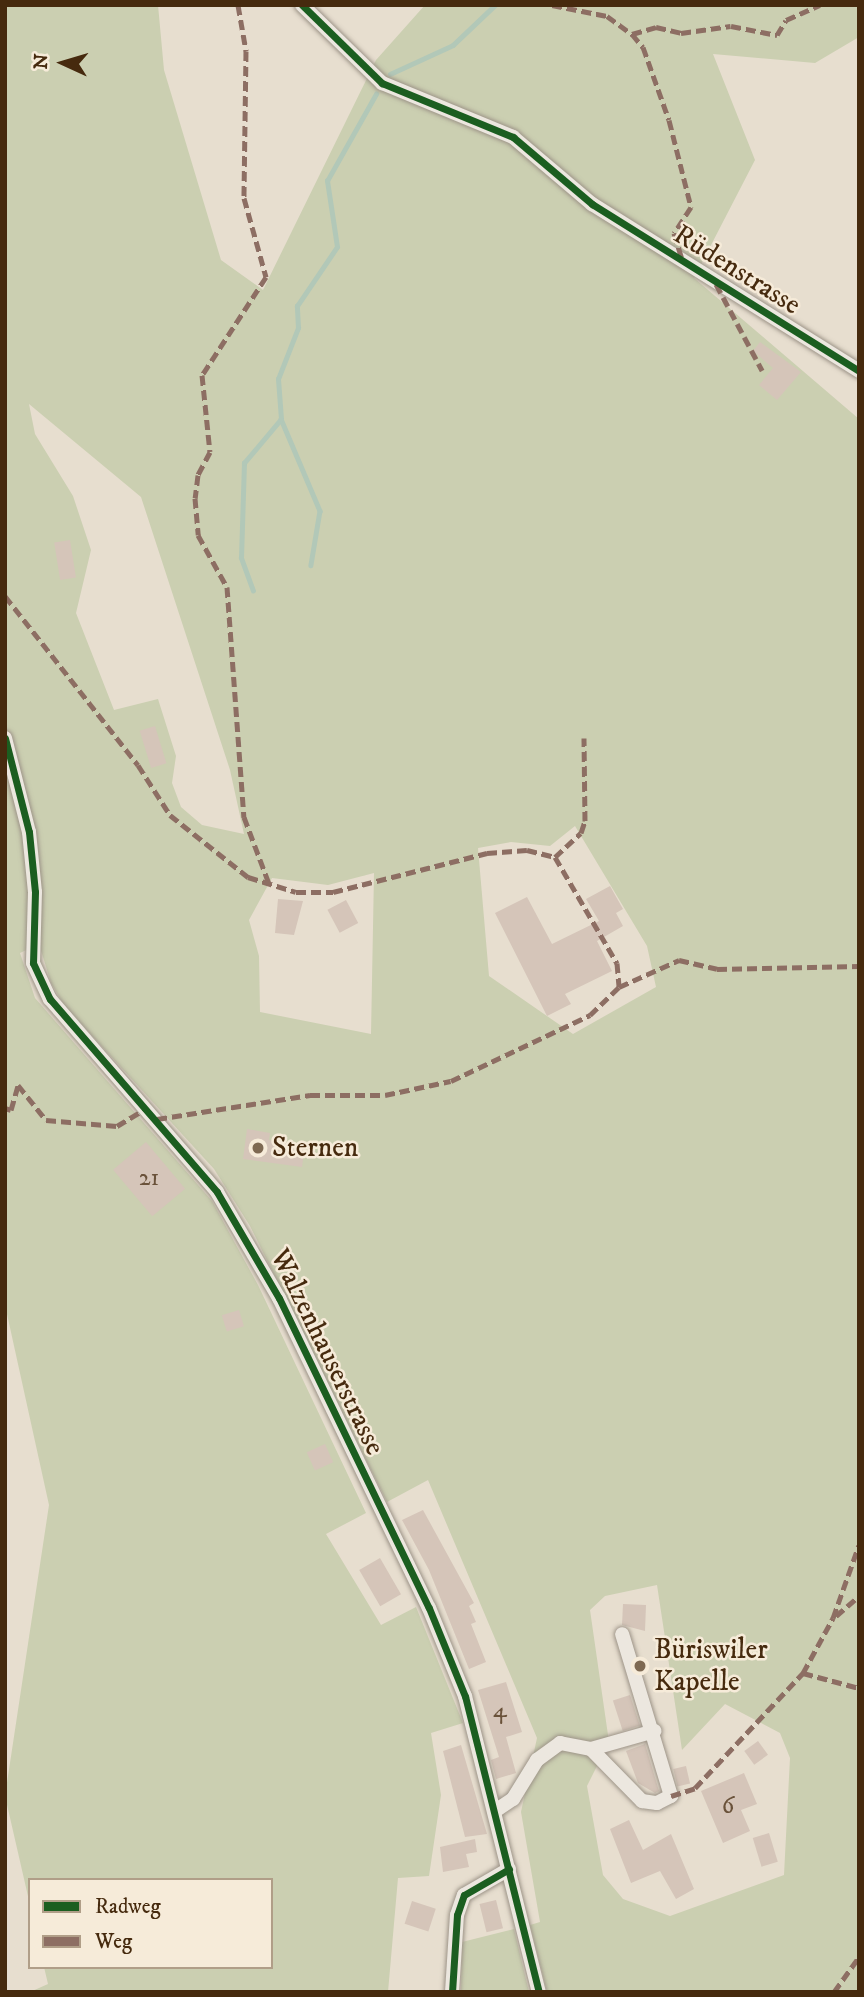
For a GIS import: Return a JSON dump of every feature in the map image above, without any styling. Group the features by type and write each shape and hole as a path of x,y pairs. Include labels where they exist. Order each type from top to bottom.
{"street":[{"name":"Rüdenstrasse","path":"302,5 382,83 513,137 592,204 859,371"},
{"name":"Walzenhauserstrasse","path":"5,738 29,832 35,892 33,963 50,999 218,1192 254,1251 429,1608 465,1696 539,1992"},
{"path":"495,1811 513,1799 548,1749 570,1742 592,1749 642,1801 657,1803 671,1796 654,1731 626,1660 622,1634"},
{"path":"592,1749 654,1731"},
{"path":"452,1992 457,1916 464,1895 509,1869"}],"green space":[{"path":"5,5 158,5 164,70 221,260 263,290 376,60 425,5 859,5 859,37 815,63 713,54 755,160 694,278 859,419 859,1992 547,1992 530,1925 540,1922 521,1812 537,1738 428,1480 387,1502 250,1226 214,1169 64,1005 51,983 39,944 20,953 35,998 212,1201 258,1285 366,1513 326,1534 381,1625 416,1607 463,1723 431,1733 441,1795 429,1876 398,1878 388,1992 30,1992 48,1984 44,1969 273,1969 273,1878 28,1878 28,1896 5,1796 49,1505 5,1305","holes":["29,404 141,497 230,770 244,834 202,825 181,807 172,783 176,756 158,699 114,710 76,613 91,550 73,496 35,434","575,826 647,946 656,987 573,1034 489,976 478,848 511,842 550,846","374,873 371,1034 260,1012 259,956 249,920 272,878 328,885","657,1585 682,1750 725,1704 780,1733 790,1758 784,1875 670,1916 623,1899 603,1875 587,1786 609,1742 590,1610 605,1596"]},
{"path":"514,1929 529,1992 461,1992 462,1942"}],"building":[{"path":"760,342 801,372 777,400 759,385 773,368 753,351"},
{"path":"70,540 76,578 60,580 54,543"},
{"path":"155,726 166,763 151,768 140,731"},
{"path":"610,886 623,909 616,913 623,926 597,941 612,971 565,994 571,1004 547,1016 495,913 527,897 552,944 599,921 586,899"},
{"path":"278,899 303,901 294,935 275,933"},
{"path":"346,900 358,923 340,933 327,910"},
{"path":"247,1129 270,1133 269,1140 305,1145 302,1167 243,1159"},
{"path":"146,1142 185,1189 152,1216 113,1170"},
{"path":"239,1310 244,1326 227,1332 222,1315"},
{"path":"325,1444 333,1462 315,1470 307,1452"},
{"path":"423,1510 474,1603 469,1606 476,1622 471,1624 486,1662 469,1669 429,1570 402,1520"},
{"path":"380,1558 401,1594 380,1606 359,1570"},
{"path":"623,1604 646,1605 645,1631 622,1625"},
{"path":"506,1682 522,1732 506,1737 516,1773 496,1779 491,1760 499,1757 478,1690"},
{"path":"630,1695 640,1725 623,1731 613,1701"},
{"path":"758,1741 768,1755 754,1765 744,1751"},
{"path":"645,1744 659,1791 655,1793 638,1783 626,1751"},
{"path":"461,1745 487,1834 465,1837 443,1751"},
{"path":"686,1766 690,1784 677,1786 673,1769"},
{"path":"744,1773 757,1804 741,1810 750,1831 723,1843 701,1791"},
{"path":"629,1820 643,1850 671,1834 694,1889 676,1899 660,1871 631,1883 610,1829"},
{"path":"769,1833 778,1862 762,1867 753,1838"},
{"path":"475,1839 477,1852 466,1854 469,1867 443,1872 440,1847"},
{"path":"496,1900 503,1928 487,1932 480,1904"},
{"path":"412,1901 436,1909 428,1932 405,1924"}],"waterway":[{"path":"390,74 453,45 495,5"},
{"path":"253,591 241,558 244,463 281,419 278,379 298,328 297,306 337,247 327,181 376,94"},
{"path":"281,419 320,511 311,565"}],"marked path":[{"path":"238,5 246,51 244,198 266,277 202,375 210,452 198,475 195,498 198,535 227,587 244,817 270,886"},
{"path":"552,5 607,16 632,34 656,27 681,33 731,26 777,35 786,20 820,5"},
{"path":"632,34 643,47 669,120 691,207 674,233 682,260"},
{"path":"716,284 762,370"},
{"path":"5,596 138,765 170,815 248,877 296,892 333,892 487,853 527,850 555,857 617,963 619,987"},
{"path":"555,857 581,833 585,821 584,738"},
{"path":"157,1119 310,1095 385,1095 451,1081 590,1015 619,987 679,960 717,969 859,966"},
{"path":"5,1108 11,1110 18,1085 46,1120 117,1126 147,1108"},
{"path":"671,1796 695,1788 803,1673 833,1618 859,1545"},
{"path":"836,1616 859,1596"},
{"path":"803,1673 859,1688"},
{"path":"834,1992 859,1957"}],"cycle path":[{"path":"302,5 382,83 513,137 592,204 859,371"},
{"path":"5,738 29,832 35,892 33,963 50,999 217,1192 279,1298 429,1608 465,1696 539,1992"},
{"path":"452,1992 457,1915 464,1895 509,1869"}],"place":[{"name":"Sternen","path":"258,1148"},
{"name":"Büriswiler Kapelle","path":"640,1666"}]}
